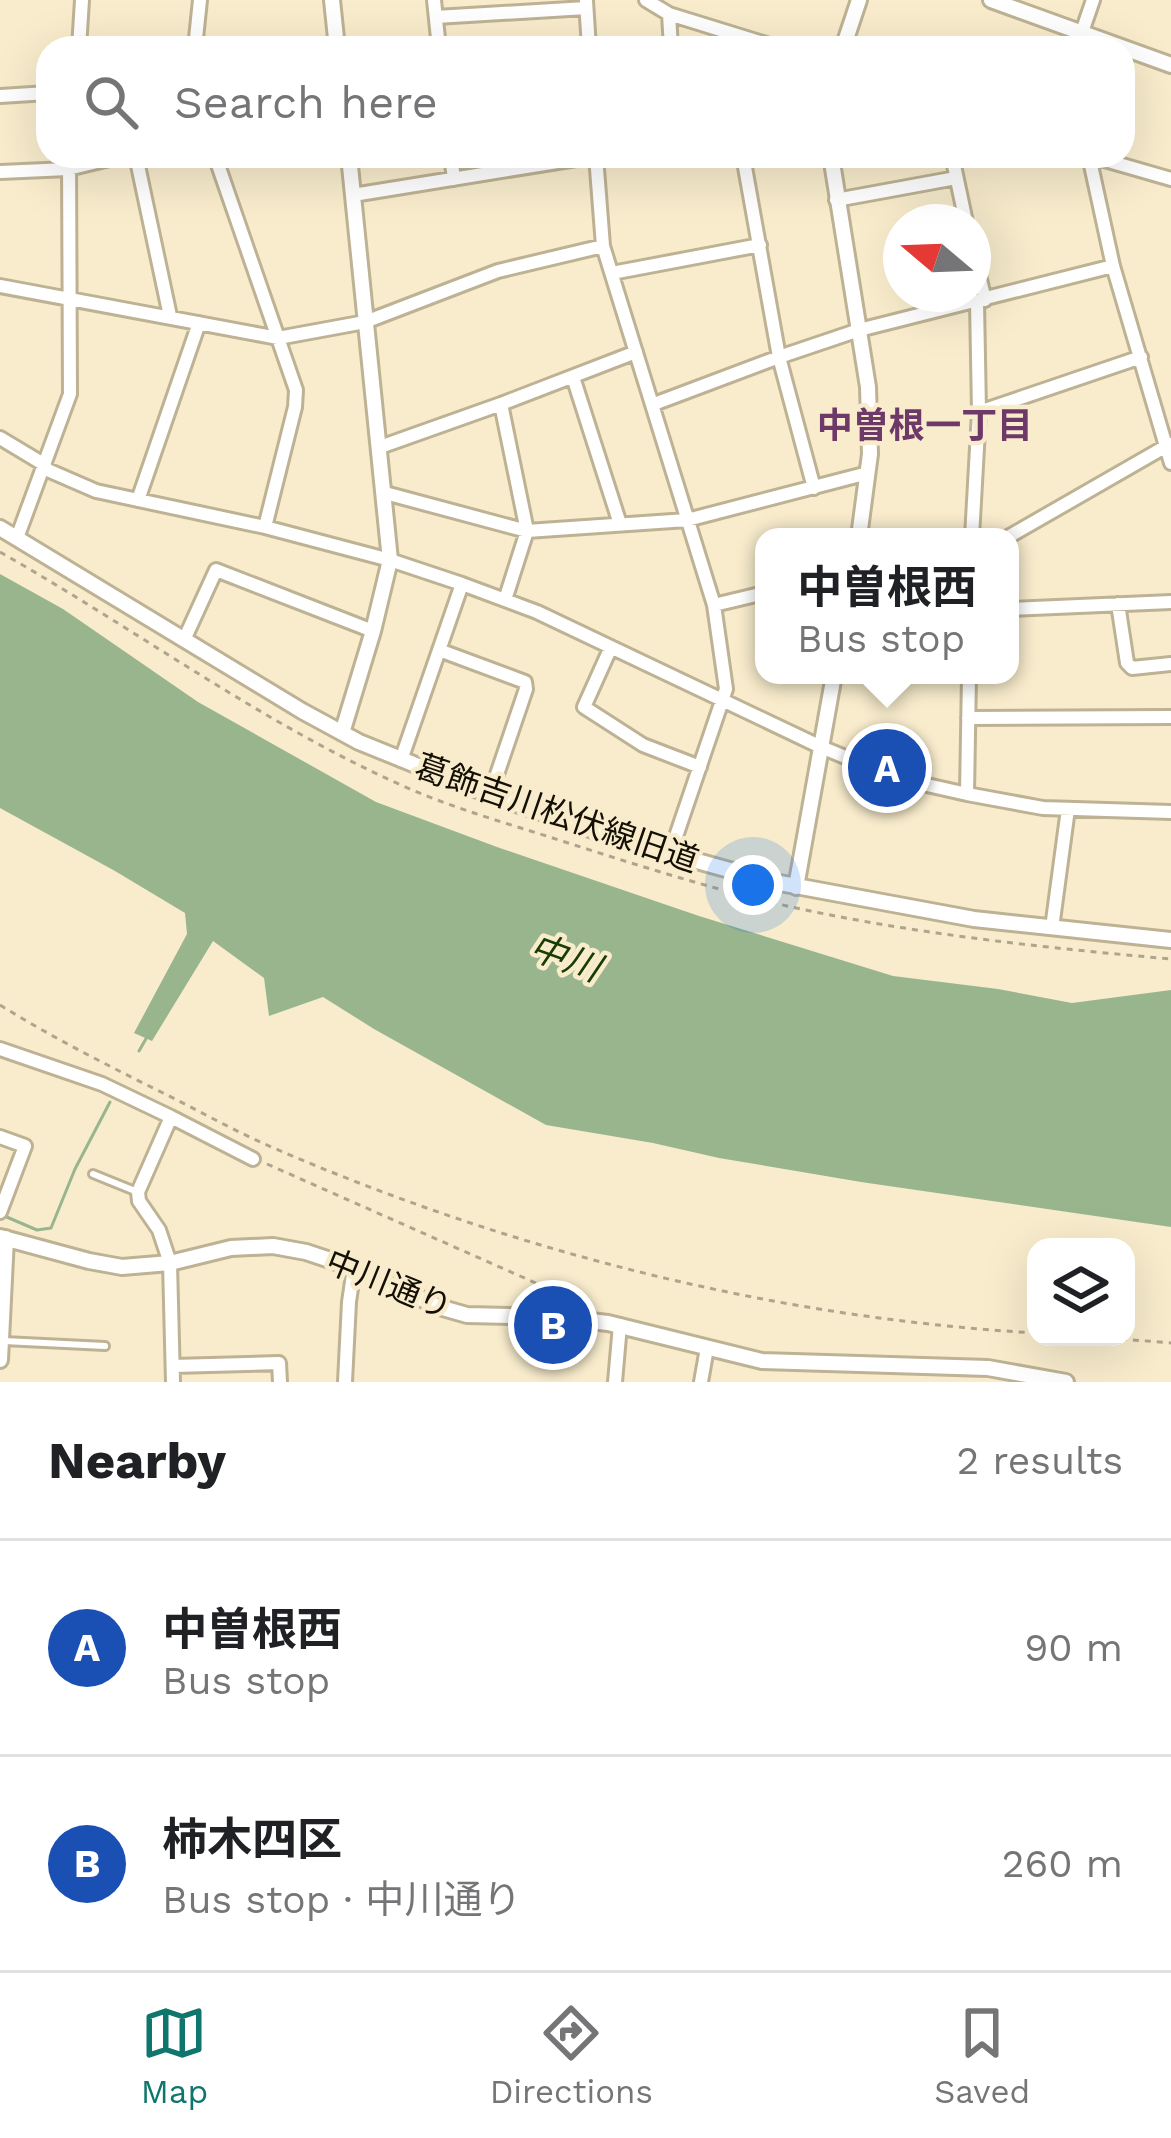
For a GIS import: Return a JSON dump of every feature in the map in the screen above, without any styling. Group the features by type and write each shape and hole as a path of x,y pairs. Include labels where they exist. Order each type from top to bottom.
{"street":[{"path":"80,36 82,0"},
{"path":"196,36 200,0"},
{"path":"332,0 336,36"},
{"path":"434,0 438,36"},
{"path":"646,0 669,14 740,36"},
{"path":"847,36 859,0"},
{"path":"991,0 1091,36"},
{"path":"1082,32 1094,0"},
{"path":"436,17 586,4 588,36"},
{"path":"669,14 670,36"},
{"path":"1135,54 1171,65"},
{"path":"0,96 36,94"},
{"path":"0,172 36,167"},
{"path":"17,538 70,394 68,168"},
{"path":"139,168 170,316"},
{"path":"219,168 296,390 265,527"},
{"path":"342,733 390,560 350,168"},
{"path":"453,168 454,178"},
{"path":"353,195 519,168"},
{"path":"597,168 604,246 714,605 726,689 670,854"},
{"path":"745,168 778,357 814,488"},
{"path":"832,168 869,412 861,528"},
{"path":"954,168 962,204"},
{"path":"1093,168 1113,266 1171,463"},
{"path":"1132,168 1171,179"},
{"path":"836,200 956,178"},
{"path":"612,273 760,245"},
{"path":"0,286 278,338 365,322 498,271 604,246"},
{"path":"991,298 1113,266"},
{"path":"654,404 860,330 935,312"},
{"path":"973,528 981,312"},
{"path":"138,500 199,323"},
{"path":"380,447 636,352"},
{"path":"979,412 1141,357"},
{"path":"573,377 620,524"},
{"path":"501,404 527,531 505,600"},
{"path":"0,438 44,467 96,491 390,560 505,600 877,772 1043,808 1171,812"},
{"path":"1019,531 1169,444"},
{"path":"385,493 527,531 687,520 868,473"},
{"name":"葛飾吉川松伏線旧道","path":"0,528 342,733 490,795 670,854 796,887 891,906 1171,940"},
{"path":"184,640 216,570 373,631"},
{"path":"401,760 462,584"},
{"path":"714,605 755,595"},
{"path":"1019,609 1171,602"},
{"path":"1118,604 1127,663 1132,668 1171,664"},
{"path":"611,646 584,707 644,745 700,767"},
{"path":"439,650 525,682 490,795"},
{"path":"796,887 833,684"},
{"path":"967,794 969,684"},
{"path":"968,718 1171,717"},
{"path":"1052,928 1068,809"},
{"path":"0,1048 102,1084 253,1160"},
{"path":"171,1117 138,1192 166,1245 170,1263 172,1382"},
{"path":"0,1137 25,1146 1,1209"},
{"path":"0,1360 3,1237"},
{"name":"中川通り","path":"3,1237 122,1267 170,1263 231,1248 273,1246 354,1268 467,1315 620,1325 762,1361 988,1368 1066,1382"},
{"path":"345,1382 354,1268"},
{"path":"615,1382 620,1325"},
{"path":"701,1382 706,1348"},
{"path":"173,1366 279,1363 280,1382"}],"lane":[{"path":"93,1174 138,1192"},
{"path":"1,1341 105,1346"}],"path":[{"path":"0,552 255,709 419,790 508,824"},
{"path":"0,1005 85,1054 273,1148 474,1223 714,1290 904,1320 1027,1332"},
{"path":"253,1160 538,1284 557,1298 562,1318"},
{"path":"1135,1340 1171,1343"}],"water":[{"name":"中川","path":"0,574 63,609 198,702 376,802 497,847 893,976 1072,1003 1171,990 1171,1227 861,1182 546,1125 323,997 269,1016 264,978 213,941 152,1041 134,1033 187,934 185,913 0,808"}],"waterway":[{"path":"139,1051 147,1037"},
{"path":"2,1215 37,1230 51,1228 110,1102"}],"place":[{"name":"中曽根西","path":"887,768"},
{"name":"柿木四区","path":"553,1325"}],"district":[{"name":"中曽根一丁目","path":"925,426"}]}
